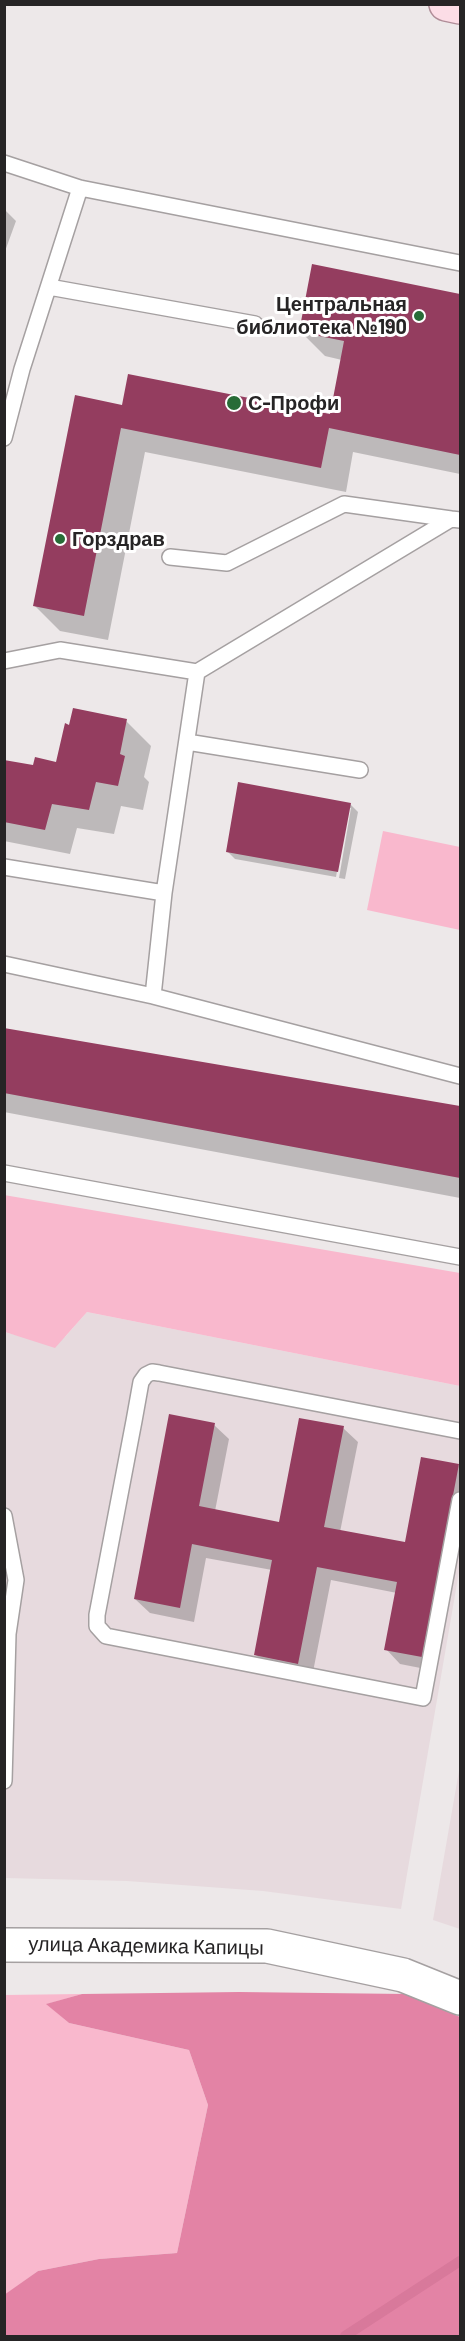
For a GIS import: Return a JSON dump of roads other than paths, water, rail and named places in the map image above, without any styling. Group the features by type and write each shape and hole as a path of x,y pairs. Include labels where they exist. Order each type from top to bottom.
{"main road":[{"path":"446,4 460,7"}],"street":[{"name":"улица Академика Капицы","path":"4,1945 267,1946 403,1975 460,1998"}],"lane":[{"path":"4,163 80,188 460,263"},
{"path":"4,438 22,369 80,188"},
{"path":"49,287 255,324"},
{"path":"170,557 227,563 344,504 456,520"},
{"path":"4,661 60,650 196,672 456,520"},
{"path":"153,996 164,893 196,672"},
{"path":"187,742 360,770"},
{"path":"4,867 164,893"},
{"path":"4,964 153,996 460,1076"},
{"path":"4,1173 460,1257"},
{"path":"460,1431 159,1373 152,1372 146,1375 141,1382 135,1411 97,1615 97,1626 106,1636 423,1698 460,1500"},
{"path":"4,1516 16,1580 8,1634 4,1781"}],"waterway":[{"path":"345,2336 460,2261"}],"place":[{"name":"Центральная библиотека №190","path":"419,316"},
{"name":"С-Профи","path":"234,403"},
{"name":"Горздрав","path":"60,539"}]}
